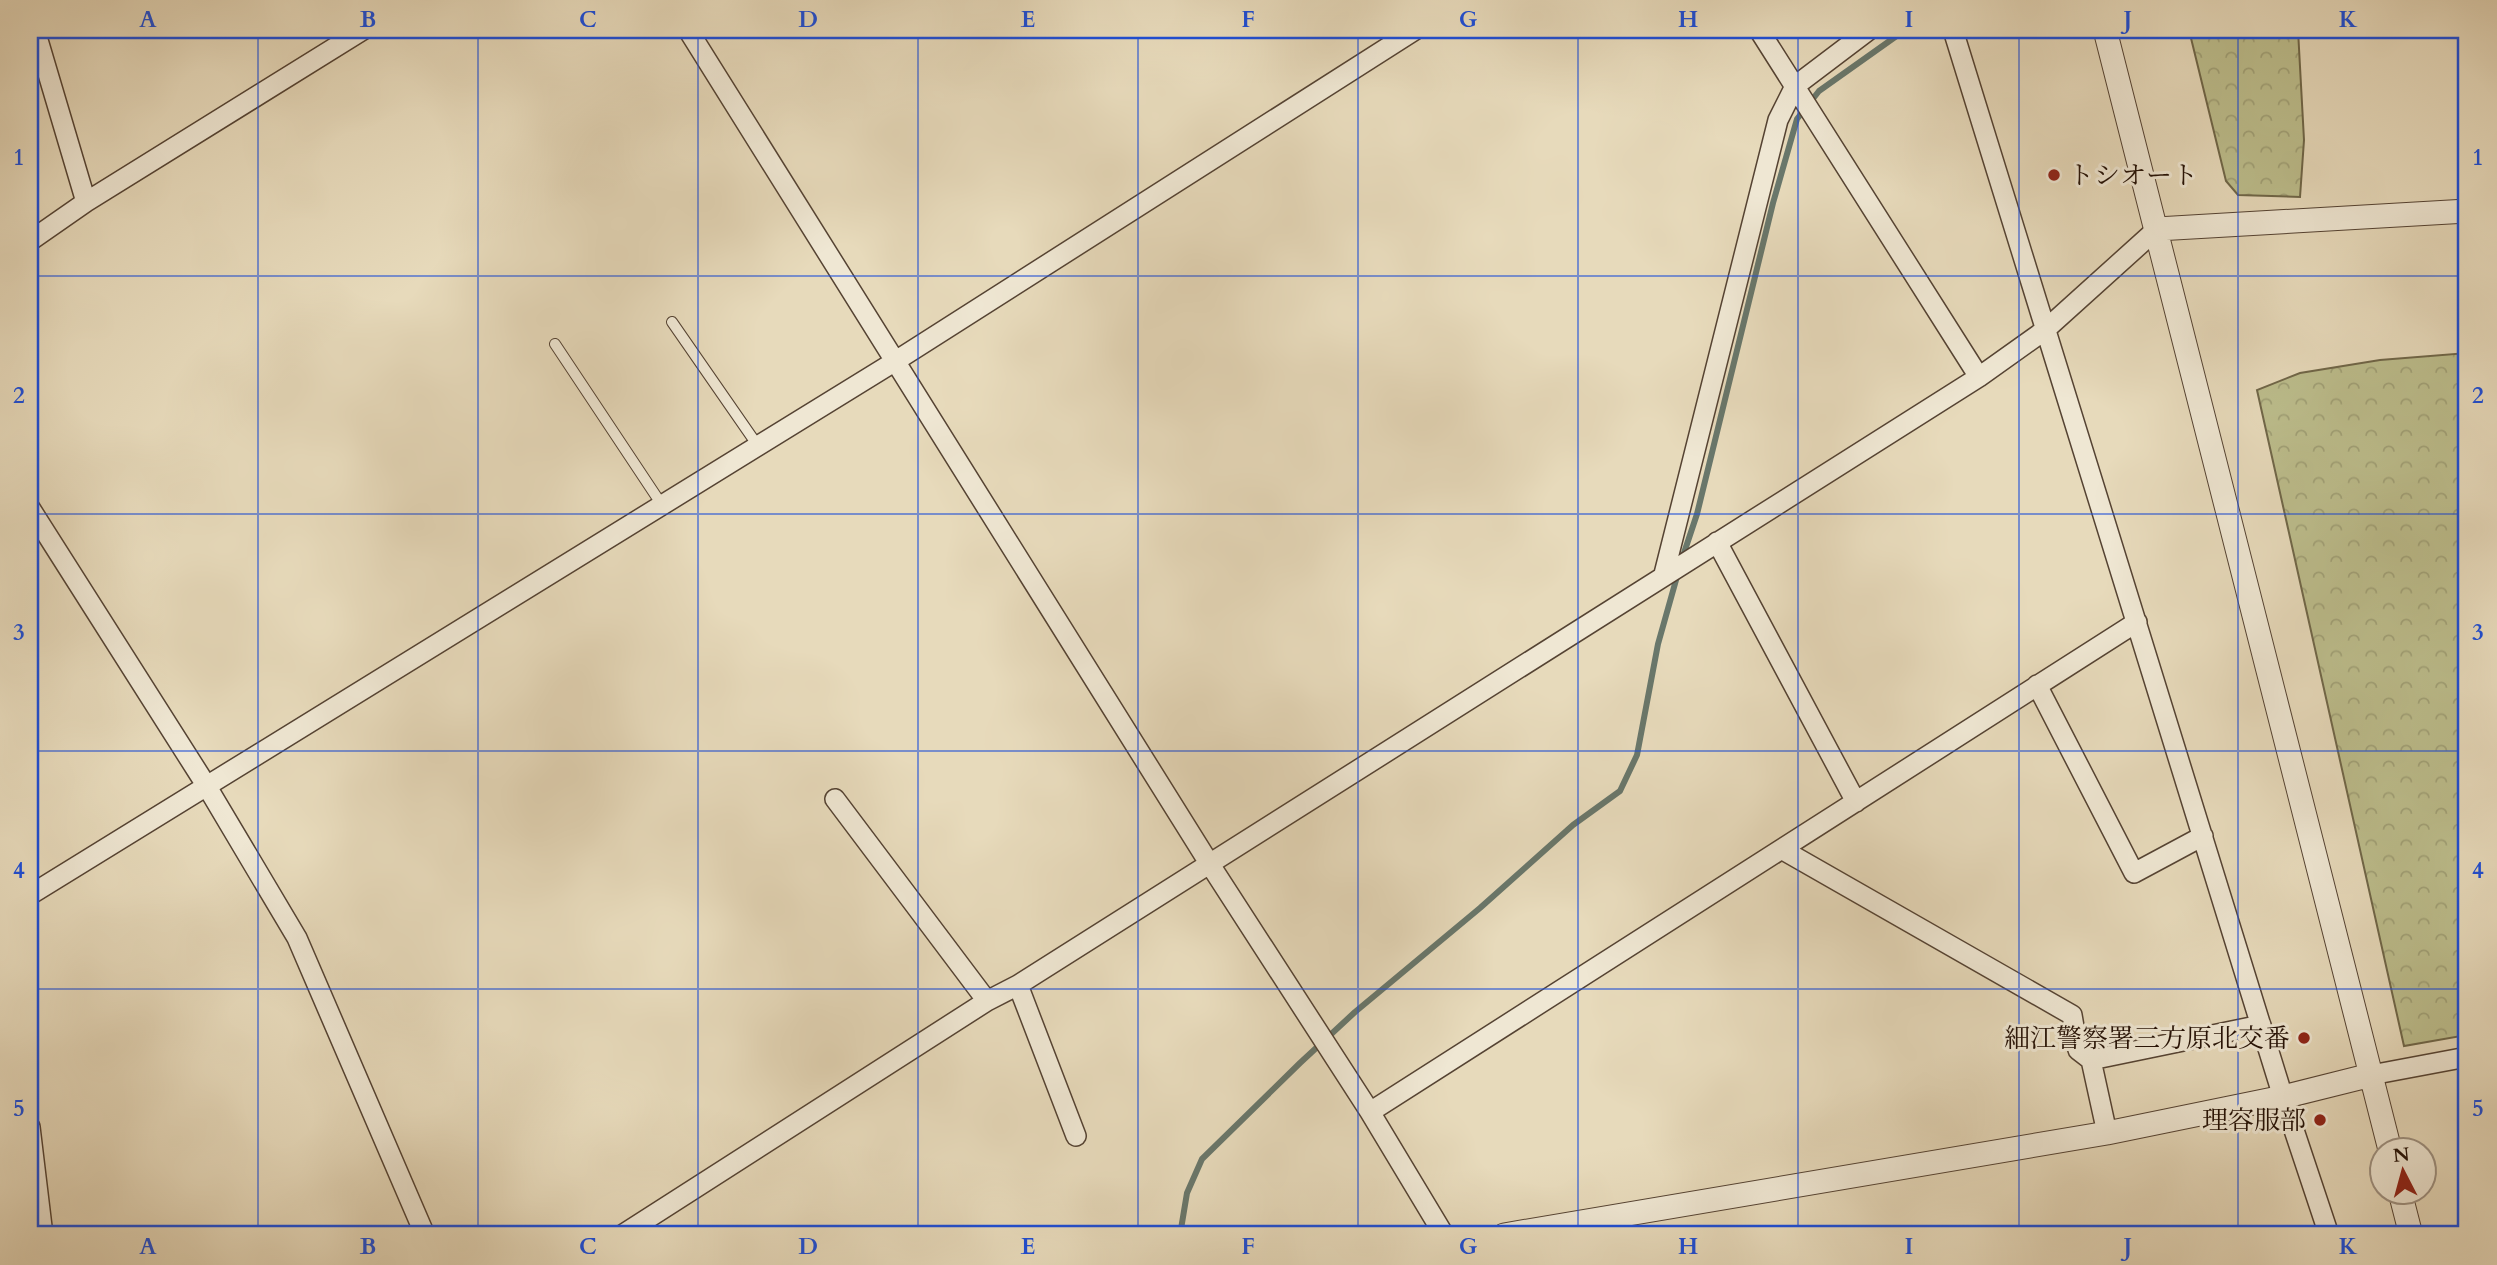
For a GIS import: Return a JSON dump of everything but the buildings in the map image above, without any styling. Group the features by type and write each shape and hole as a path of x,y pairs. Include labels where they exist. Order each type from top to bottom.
{"street":[{"path":"35,30 86,202"},
{"path":"30,241 86,202 363,30"},
{"path":"688,30 1209,863 1316,1031 1333,1053 1444,1235"},
{"path":"30,895 894,362 1415,30"},
{"path":"1759,30 1979,377"},
{"path":"1668,572 1778,120 1798,90 1868,30"},
{"path":"1953,30 2283,1097 2329,1235"},
{"path":"2105,30 2386,1136"},
{"path":"622,1235 987,1001 1018,985 1979,377 2045,330 2157,229 2467,211"},
{"path":"30,508 206,785 297,938 425,1235"},
{"path":"1717,542 1856,802"},
{"path":"1370,1112 2137,622"},
{"path":"2037,685 2134,873 2203,836"},
{"path":"835,799 987,1001"},
{"path":"1783,850 2072,1015 2078,1050 2091,1060 2107,1133"},
{"path":"1018,985 1076,1136"},
{"path":"2091,1060 2261,1025"},
{"path":"1504,1235 2107,1133 2283,1097 2371,1075 2467,1058"},
{"path":"30,1127 43,1235"},
{"path":"2404,1206 2411,1235"}],"lane":[{"path":"672,321 758,446"},
{"path":"555,344 662,505"}],"green space":[{"path":"2189,30 2298,30 2304,140 2300,197 2238,195 2226,181"},
{"path":"2467,353 2467,1035 2404,1046 2257,390 2300,373 2380,360"}],"waterway":[{"path":"1682,559 1697,514 1773,203 1797,119 1819,91 1905,30"},
{"path":"1180,1235 1187,1193 1202,1159 1355,1012 1480,908 1573,825 1620,791 1637,755 1658,644 1678,573"}],"place":[{"name":"トシオート","path":"2054,175"},
{"name":"細江警察署三方原北交番","path":"2304,1038"},
{"name":"理容服部","path":"2320,1120"}]}
